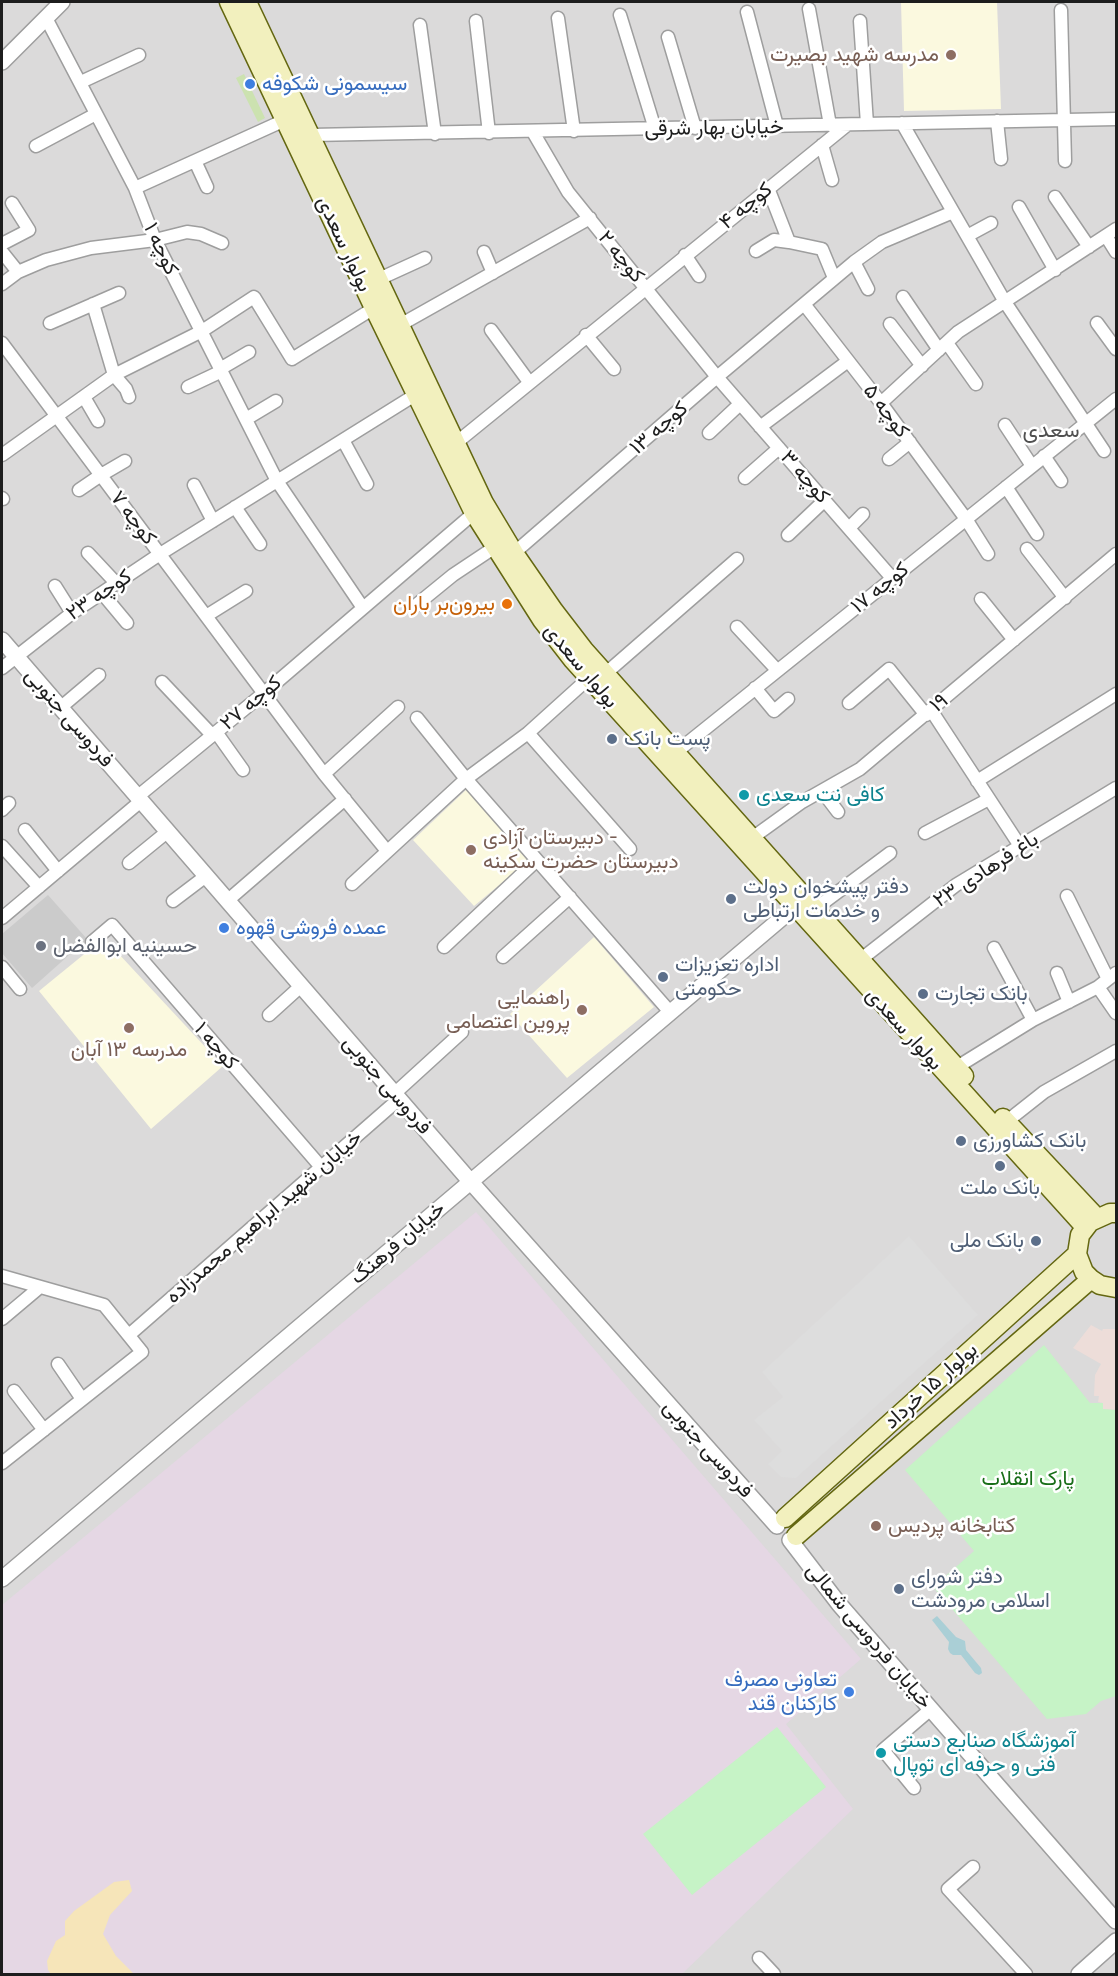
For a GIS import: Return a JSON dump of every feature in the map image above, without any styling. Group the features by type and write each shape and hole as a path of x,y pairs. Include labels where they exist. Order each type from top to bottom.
{"main road":[{"name":"بولوار سعدی","path":"229,2 415,395 474,513 542,620 675,753 752,838 805,905 860,960 957,1067 1090,1222"},
{"name":"بولوار سعدی","path":"247,2 484,503 514,553 597,676 1090,1222"},
{"path":"1116,1214 1110,1213 1090,1222 1077,1245 1079,1264 1091,1279 1100,1285 1116,1288"},
{"name":"بولوار ۱۵ خرداد","path":"781,1522 1077,1254"},
{"name":"بولوار ۱۵ خرداد","path":"793,1538 1091,1279"}],"street":[{"path":"2,62 62,2"},
{"path":"809,9 830,125"},
{"path":"1061,9 1065,161"},
{"path":"747,12 777,126"},
{"path":"620,15 655,129"},
{"name":"کوچه ۱","path":"46,18 135,188 155,240 277,481 363,608"},
{"path":"558,18 574,131"},
{"path":"476,21 489,133"},
{"path":"860,21 867,124"},
{"path":"420,25 435,134"},
{"path":"668,37 695,128"},
{"path":"81,82 139,55"},
{"path":"36,146 96,114"},
{"name":"خیابان بهار شرقی","path":"311,135 1116,119"},
{"path":"135,188 285,120"},
{"path":"997,121 1001,159"},
{"path":"902,123 1005,302 1104,451"},
{"name":"کوچه ۴","path":"456,442 645,286 847,125"},
{"name":"کوچه ۲","path":"533,132 568,192 717,377"},
{"path":"822,145 832,180"},
{"path":"195,161 207,187"},
{"path":"768,188 789,242"},
{"path":"1055,197 1089,247"},
{"path":"2,244 29,230 12,203"},
{"path":"1019,207 1055,270"},
{"name":"کوچه ۱۳","path":"514,553 854,262 882,242 953,212"},
{"path":"400,325 590,218"},
{"path":"967,236 991,223"},
{"path":"2,284 18,272 46,260 91,248 155,240 187,232 201,234 222,243"},
{"path":"881,403 958,332 1111,233 1116,252"},
{"path":"756,251 774,240 822,249 834,278"},
{"path":"2,252 18,272"},
{"path":"484,252 493,273"},
{"path":"685,255 699,276"},
{"path":"379,279 425,258"},
{"path":"854,262 868,289"},
{"path":"50,323 119,293"},
{"path":"2,455 114,375 202,331 254,297 292,359 374,308"},
{"path":"903,297 976,384"},
{"path":"93,304 114,375 126,389 129,397"},
{"name":"کوچه ۵","path":"804,304 910,442 966,519 988,554"},
{"path":"1097,322 1116,349"},
{"path":"890,324 921,366"},
{"path":"490,330 529,382"},
{"path":"586,335 614,369"},
{"name":"کوچه ۷","path":"2,346 264,693"},
{"path":"188,387 249,352"},
{"path":"760,427 848,361"},
{"name":"کوچه ۳","path":"717,377 892,578"},
{"name":"کوچه ۲۳","path":"2,668 72,613 116,583 415,395"},
{"path":"84,397 98,421"},
{"name":"کوچه ۱۷","path":"675,753 1116,399"},
{"path":"246,419 276,401"},
{"path":"709,434 740,404"},
{"path":"1005,425 1032,466"},
{"path":"343,440 367,484"},
{"path":"889,459 910,442"},
{"path":"745,478 779,448"},
{"path":"1044,456 1061,481"},
{"path":"79,490 125,461"},
{"path":"194,486 213,521"},
{"path":"1006,487 1037,534"},
{"path":"788,535 825,500"},
{"path":"235,507 260,544"},
{"name":"کوچه ۲۷","path":"2,918 474,513"},
{"path":"849,528 863,514"},
{"path":"415,606 453,575 495,547"},
{"path":"1026,549 1065,598"},
{"path":"88,553 116,583"},
{"name":"۱۹","path":"752,838 801,802 860,769 1116,554"},
{"path":"352,884 466,779 528,733 737,560"},
{"path":"54,586 72,613"},
{"path":"206,616 246,591"},
{"path":"102,593 127,623"},
{"path":"981,599 1014,640"},
{"path":"737,627 777,670"},
{"name":"فردوسی جنوبی","path":"2,640 470,1181 781,1522 792,1519 797,1523 798,1529 793,1538"},
{"path":"849,703 889,669 928,712 1020,846"},
{"path":"60,708 99,675"},
{"path":"162,682 214,734 243,770"},
{"path":"755,688 774,711 788,699"},
{"path":"264,693 324,774 387,851"},
{"path":"977,781 1116,694"},
{"path":"324,774 398,707"},
{"path":"417,718 466,779 670,1011"},
{"path":"528,733 630,849"},
{"name":"باغ فرهادی ۲۳","path":"860,960 957,885 1116,788"},
{"path":"822,791 838,812"},
{"path":"227,901 345,799"},
{"path":"925,833 989,799"},
{"path":"25,830 58,871"},
{"path":"129,862 167,832"},
{"path":"2,846 39,887"},
{"path":"805,905 890,853"},
{"path":"444,947 537,860"},
{"path":"172,901 206,876"},
{"path":"1066,896 1108,979 1116,1013"},
{"path":"503,957 570,897"},
{"name":"خیابان فرهنگ","path":"2,1579 670,1011 805,905"},
{"name":"کوچه ۱","path":"92,942 112,925 321,1167"},
{"path":"994,948 1033,1020"},
{"path":"2,968 20,989"},
{"path":"1057,973 1069,1002"},
{"path":"957,1067 1033,1020 1108,979"},
{"path":"269,1015 301,986"},
{"name":"خیابان شهید ابراهیم محمدزاده","path":"129,1335 321,1167 462,1032"},
{"path":"1005,1122 1044,1092 1116,1051"},
{"path":"2,1276 104,1305 142,1352 2,1463"},
{"path":"2,1319 40,1287"},
{"path":"58,1364 82,1399"},
{"path":"14,1391 44,1430"},
{"name":"خیابان فردوسی شمالی","path":"793,1538 839,1604 1116,1921"},
{"path":"914,1788 883,1750 931,1709"},
{"path":"973,1867 948,1889 1026,1974"},
{"path":"1079,1974 1116,1941"},
{"path":"759,1958 774,1974"}],"shaded area":[{"path":"2,2 1116,2 1116,1974 2,1974"},
{"name":"مدرسه شهید بصیرت","path":"901,2 997,2 1001,109 904,111"},
{"name":"دبیرستان آزادی - دبیرستان حضرت سکینه","path":"467,789 528,861 474,906 413,840"},
{"name":"حسینیه ابوالفضل","path":"48,895 87,939 32,988 2,953 2,934"},
{"name":"راهنمایی پروین اعتصامی","path":"594,937 654,1007 567,1078 510,1014"},
{"name":"مدرسه ۱۳ آبان","path":"104,938 223,1066 151,1129 39,991"},
{"path":"476,1212 861,1659 786,1724 853,1809 682,1974 2,1974 2,1605"},
{"path":"909,1236 978,1315 796,1478 781,1477 768,1464 782,1451 754,1420 783,1397 762,1372"},
{"path":"1091,1325 1102,1331 1103,1329 1116,1329 1116,1410 1103,1409 1103,1403 1098,1402 1099,1396 1094,1396 1095,1375 1101,1364 1073,1348"}],"green space":[{"path":"244,74 265,118 258,122 236,78"},
{"name":"پارک انقلاب","path":"1044,1345 1090,1403 1103,1403 1103,1409 1116,1410 1116,1696 1101,1701 1086,1714 1047,1719 933,1587 974,1551 905,1470"},
{"path":"777,1727 826,1787 692,1895 643,1834"}],"sand":[{"path":"129,1880 132,1891 110,1915 103,1934 116,1956 134,1974 51,1974 47,1961 56,1941 65,1935 65,1921 74,1911 114,1882"}],"water":[{"path":"937,1616 956,1637 965,1641 966,1650 981,1668 982,1673 979,1675 975,1673 961,1655 950,1653 949,1642 932,1620"}],"place":[{"name":"مدرسه شهید بصیرت","path":"951,55"},
{"name":"سیسمونی شکوفه","path":"250,84"},
{"name":"بیرون‌بر باران","path":"507,604"},
{"name":"پست بانک","path":"612,739"},
{"name":"کافی نت سعدی","path":"744,795"},
{"name":"دبیرستان آزادی - دبیرستان حضرت سکینه","path":"471,850"},
{"name":"دفتر پیشخوان دولت و خدمات ارتباطی","path":"731,899"},
{"name":"عمده فروشی قهوه","path":"224,928"},
{"name":"حسینیه ابوالفضل","path":"41,946"},
{"name":"اداره تعزیزات حکومتی","path":"663,977"},
{"name":"بانک تجارت","path":"923,994"},
{"name":"راهنمایی پروین اعتصامی","path":"582,1010"},
{"name":"مدرسه ۱۳ آبان","path":"129,1028"},
{"name":"بانک کشاورزی","path":"961,1141"},
{"name":"بانک ملت","path":"1000,1166"},
{"name":"بانک ملی","path":"1036,1241"},
{"name":"کتابخانه پردیس","path":"876,1526"},
{"name":"دفتر شورای اسلامی مرودشت","path":"899,1589"},
{"name":"تعاونی مصرف کارکنان قند","path":"849,1692"},
{"name":"آموزشگاه صنایع دستی فنی و حرفه ای توپال","path":"881,1753"}],"district":[{"name":"سعدی","path":"1051,431"}]}
